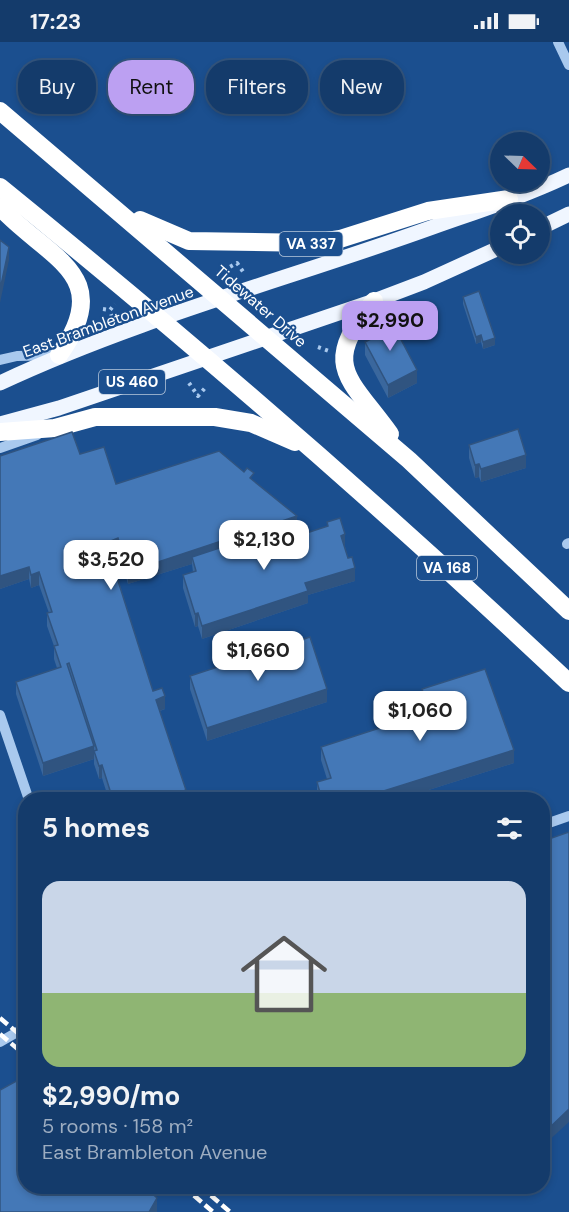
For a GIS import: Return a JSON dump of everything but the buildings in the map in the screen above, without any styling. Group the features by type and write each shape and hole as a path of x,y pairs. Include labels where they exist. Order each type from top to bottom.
{"highway":[{"name":"Tidewater Drive","path":"0,111 224,299 409,460 569,611"},
{"path":"0,187 160,318 323,457"},
{"name":"VA 337","path":"114,208 189,241 306,244 340,239 428,211 508,200"},
{"path":"0,207 58,258 79,286 83,306 80,319 59,355"},
{"path":"374,300 349,334 344,353 345,371 409,460"},
{"name":"VA 168","path":"0,432 55,428 95,417 226,418 278,434 323,457 440,562 569,683"}],"main road":[{"name":"East Brambleton Avenue","path":"0,383 59,355 160,318 224,299 508,200 569,175"},
{"path":"550,223 569,214"},
{"name":"US 460","path":"0,424 59,408 374,300 424,282 490,252"}],"street":[{"path":"558,42 569,65"},
{"path":"0,360 17,356 59,355"},
{"path":"0,448 55,428"},
{"path":"0,715 26,792"},
{"path":"550,823 569,816"},
{"path":"0,1042 18,1032"}],"path":[{"path":"217,274 237,263 246,279"},
{"path":"103,309 110,309 118,302"},
{"path":"110,309 112,316"},
{"path":"314,353 318,347 316,338"},
{"path":"189,383 198,396 205,388"}],"railway":[{"path":"0,1018 18,1033"},
{"path":"0,1034 18,1049"},
{"path":"192,1194 213,1212"},
{"path":"209,1194 230,1212"}]}
